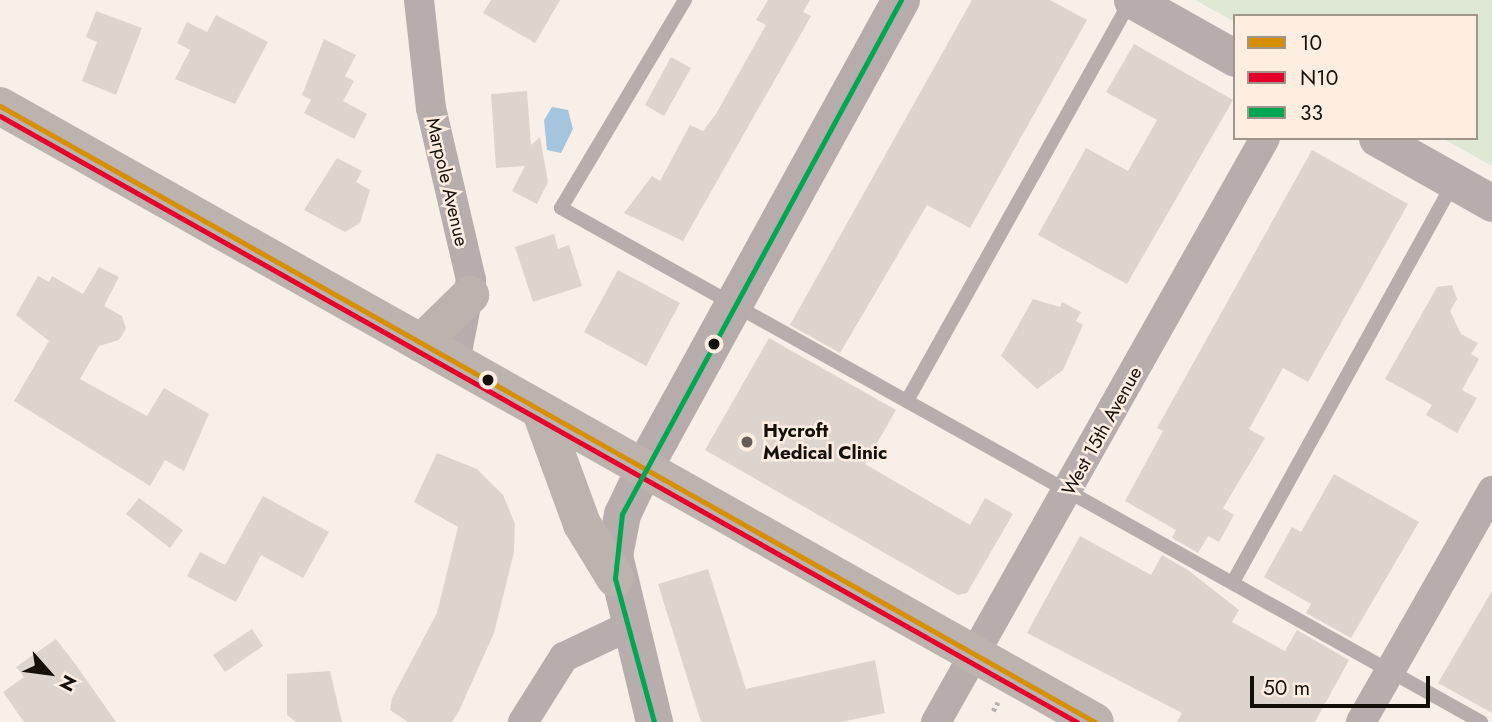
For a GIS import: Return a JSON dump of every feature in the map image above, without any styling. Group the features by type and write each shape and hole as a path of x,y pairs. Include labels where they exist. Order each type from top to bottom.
{"highway":[{"path":"0,106 1095,722"},
{"path":"421,343 470,295"},
{"path":"541,412 582,524 615,578"}],"main road":[{"path":"644,468 901,0"}],"street":[{"name":"Marpole Avenue","path":"419,0 431,108 470,295 455,362"},
{"path":"1131,0 1233,57"},
{"name":"West 15th Avenue","path":"936,722 1264,140"},
{"path":"1380,140 1492,203"},
{"path":"644,468 619,523 615,578 654,722"},
{"path":"1361,722 1492,491"},
{"path":"523,722 564,657 627,627"}],"lane":[{"path":"685,0 561,208 736,302 1481,722"},
{"path":"908,399 1131,0"},
{"path":"1233,582 1454,182"}],"green space":[{"path":"1195,0 1492,0 1492,166 1446,140 1478,140 1478,14 1233,14 1233,21"}],"water":[{"path":"552,107 568,110 573,129 561,153 547,150 544,120"}],"building":[{"path":"491,0 560,0 535,43 483,13"},
{"path":"768,0 810,0 803,12 811,16 683,241 624,213 652,176 660,181 690,125 703,131 716,114 766,25 756,20"},
{"path":"972,0 1050,0 1087,20 970,228 927,205 840,353 790,325"},
{"path":"96,11 142,28 116,95 82,81 97,42 86,37"},
{"path":"216,15 268,42 235,104 175,79 190,50 177,43 187,22 207,32"},
{"path":"324,39 356,55 345,76 354,81 343,101 367,114 354,139 304,113 311,100 302,95"},
{"path":"1134,44 1233,100 1127,284 1038,235 1086,148 1128,171 1157,120 1106,92"},
{"path":"671,57 691,68 664,116 645,105"},
{"path":"527,91 531,145 540,137 548,182 537,204 512,191 525,166 496,168 491,94"},
{"path":"1312,150 1408,204 1308,382 1283,368 1249,429 1265,438 1223,508 1234,515 1219,542 1208,536 1198,553 1172,538 1176,530 1125,501 1163,431 1157,428"},
{"path":"337,158 362,171 356,182 370,190 360,223 345,232 304,210"},
{"path":"554,234 558,249 569,245 582,286 533,302 515,247"},
{"path":"99,267 119,277 104,306 122,316 126,329 119,340 99,346 80,379 147,416 164,388 209,414 184,471 165,460 150,486 14,401 49,341 16,315 38,276 49,282 52,276 83,294"},
{"path":"618,270 680,303 646,366 584,332"},
{"path":"1452,285 1457,299 1450,311 1461,334 1478,343 1471,354 1479,359 1462,390 1477,398 1457,433 1426,415 1432,405 1385,379 1437,287"},
{"path":"1033,299 1060,307 1062,302 1081,312 1076,321 1083,325 1063,370 1037,389 1001,356"},
{"path":"769,338 896,410 865,464 970,525 985,498 1013,514 967,593 958,595 705,450"},
{"path":"437,453 477,469 503,495 515,524 514,552 494,633 459,711 452,722 408,722 390,710 392,698 437,613 458,527 414,502"},
{"path":"1334,474 1419,522 1351,638 1306,613 1311,604 1264,577 1292,527 1301,532"},
{"path":"263,496 329,532 303,578 261,555 236,602 187,576 200,552 225,565"},
{"path":"139,498 183,530 170,548 126,514"},
{"path":"1080,536 1151,575 1162,555 1188,570 1239,610 1232,622 1285,651 1297,630 1349,660 1315,722 1177,722 1182,713 1027,633"},
{"path":"708,569 746,689 875,660 885,713 841,722 701,722 658,584"},
{"path":"1492,591 1492,713 1438,683"},
{"path":"252,629 263,646 225,672 213,655"},
{"path":"56,639 116,722 24,722 3,692 24,677 16,667"},
{"path":"330,671 342,722 296,722 287,715 287,674"}],"transit line":[{"name":"33","path":"654,722 615,578 622,514 901,0"},
{"name":"10","path":"0,106 1095,722"},
{"name":"N10","path":"0,116 1077,722"}],"place":[{"name":"Hycroft Medical Clinic","path":"747,442"}]}
